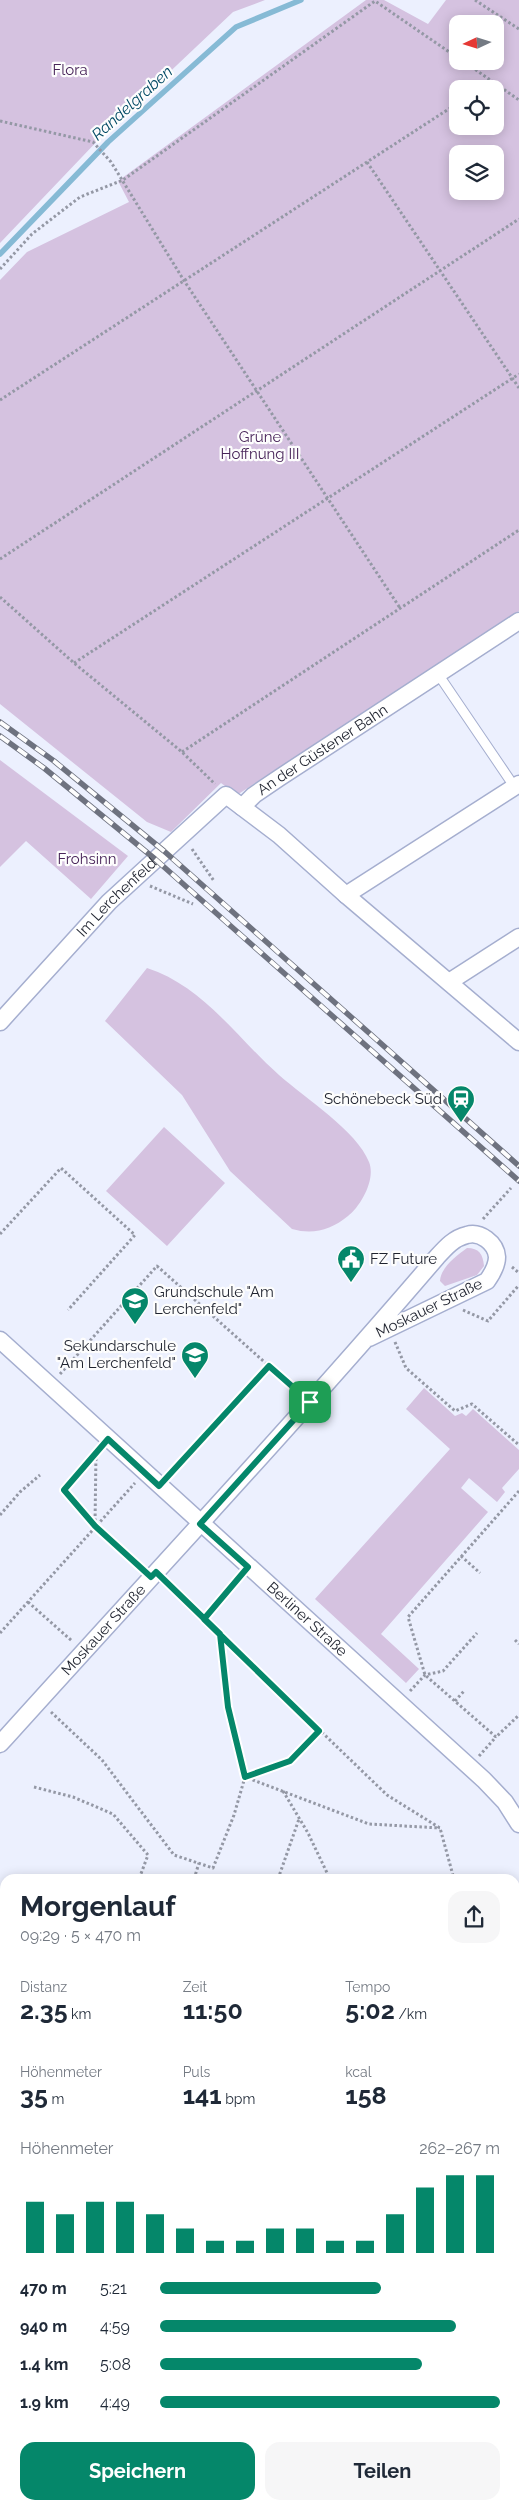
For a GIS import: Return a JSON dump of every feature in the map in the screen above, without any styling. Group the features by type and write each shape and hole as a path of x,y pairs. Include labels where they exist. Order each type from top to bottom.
{"street":[{"name":"An der Güstener Bahn","path":"519,621 279,778 242,807 279,835 346,895 519,1042"},
{"path":"346,895 518,788"},
{"path":"226,795 242,807"},
{"name":"Im Lerchenfeld","path":"0,1022 109,902 226,795"},
{"path":"448,982 519,937"},
{"name":"Moskauer Straße","path":"0,1744 368,1338 440,1254 454,1240 469,1234 482,1236 492,1244 497,1256 495,1270 487,1281 389,1326 368,1338"},
{"name":"Berliner Straße","path":"0,1340 50,1386 102,1445 144,1473 159,1486 469,1767 505,1802 519,1824"}],"lane":[{"path":"438,674 518,788"}],"path":[{"path":"475,0 519,28"},
{"path":"0,269 32,234 80,197 122,180 375,1 449,52"},
{"path":"476,70 491,80"},
{"path":"504,89 519,100"},
{"path":"0,400 183,279 449,109"},
{"path":"0,121 93,142 111,162 183,279 400,608"},
{"path":"367,162 519,388"},
{"path":"0,558 519,219"},
{"path":"74,663 519,374"},
{"path":"182,752 519,530"},
{"path":"0,597 74,663 182,752 226,795"},
{"path":"183,835 214,882"},
{"path":"133,879 193,904"},
{"path":"0,1234 61,1168 135,1235 68,1310"},
{"path":"469,1234 511,1188"},
{"path":"50,1386 157,1266 310,1402"},
{"path":"442,1302 488,1321 519,1285"},
{"path":"389,1326 406,1368 455,1411 472,1404 519,1445"},
{"path":"159,1486 269,1366"},
{"path":"102,1445 64,1490 95,1526 154,1574 204,1619 386,1795 440,1828 453,1874"},
{"path":"95,1526 102,1445"},
{"path":"0,1632 144,1473"},
{"path":"0,1515 20,1492 40,1475"},
{"path":"496,1737 426,1675 408,1617 519,1491"},
{"path":"461,1556 480,1573"},
{"path":"204,1619 248,1567"},
{"path":"28,1602 84,1652"},
{"path":"399,1704 426,1675 443,1671 477,1633"},
{"path":"43,1716 49,1709 102,1760 174,1854 213,1868 234,1815 245,1777 228,1707 220,1634"},
{"path":"515,1640 519,1644"},
{"path":"455,1701 465,1690"},
{"path":"469,1767 519,1715"},
{"path":"245,1777 290,1761 319,1731"},
{"path":"245,1777 369,1824 440,1828"},
{"path":"34,1787 73,1797 113,1814 148,1854 141,1874"},
{"path":"283,1790 300,1818 328,1874"},
{"path":"280,1874 300,1818"},
{"path":"196,1874 199,1863"}],"green space":[{"name":"Flora","path":"0,0 265,0 233,12 102,136 0,243"},
{"name":"Grüne Hoffnung III","path":"366,0 384,0 428,24 446,0 519,0 519,611 237,795 221,783 171,832 147,822 0,704 0,280 27,252 129,202 118,181"},
{"name":"Frohsinn","path":"0,760 128,856 91,899 26,841 0,867"},
{"path":"147,968 167,976 202,1000 279,1075 342,1127 363,1150 371,1169 369,1184 358,1206 342,1221 322,1230 300,1231 292,1229 230,1171 182,1095 105,1021"},
{"path":"164,1127 225,1183 167,1246 106,1191"},
{"path":"467,1248 475,1249 480,1253 484,1266 477,1275 445,1286 440,1281 443,1271 450,1262"},
{"path":"424,1388 455,1416 462,1413 466,1416 473,1409 519,1450 519,1469 502,1488 505,1492 497,1502 469,1478 461,1488 488,1512 381,1634 419,1669 406,1683 315,1599 450,1449 406,1409"}],"waterway":[{"name":"Randelgraben","path":"0,254 108,142 236,27 301,0"}],"railway":[{"path":"0,722 54,761 164,851 519,1166"},
{"path":"0,736 44,768 155,859 519,1181"}],"place":[{"name":"Schönebeck Süd","path":"461,1123"},
{"name":"FZ Future","path":"351,1283"},
{"name":"Grundschule \"Am Lerchenfeld\"","path":"135,1325"},
{"name":"Sekundarschule \"Am Lerchenfeld\"","path":"195,1379"}],"route":[{"path":"310,1402 200,1524 248,1567 204,1619 319,1731 290,1761 245,1777 228,1707 220,1634 204,1619 156,1572 151,1577 95,1526 88,1515 64,1490 108,1439 159,1486 269,1366 310,1402"}]}
